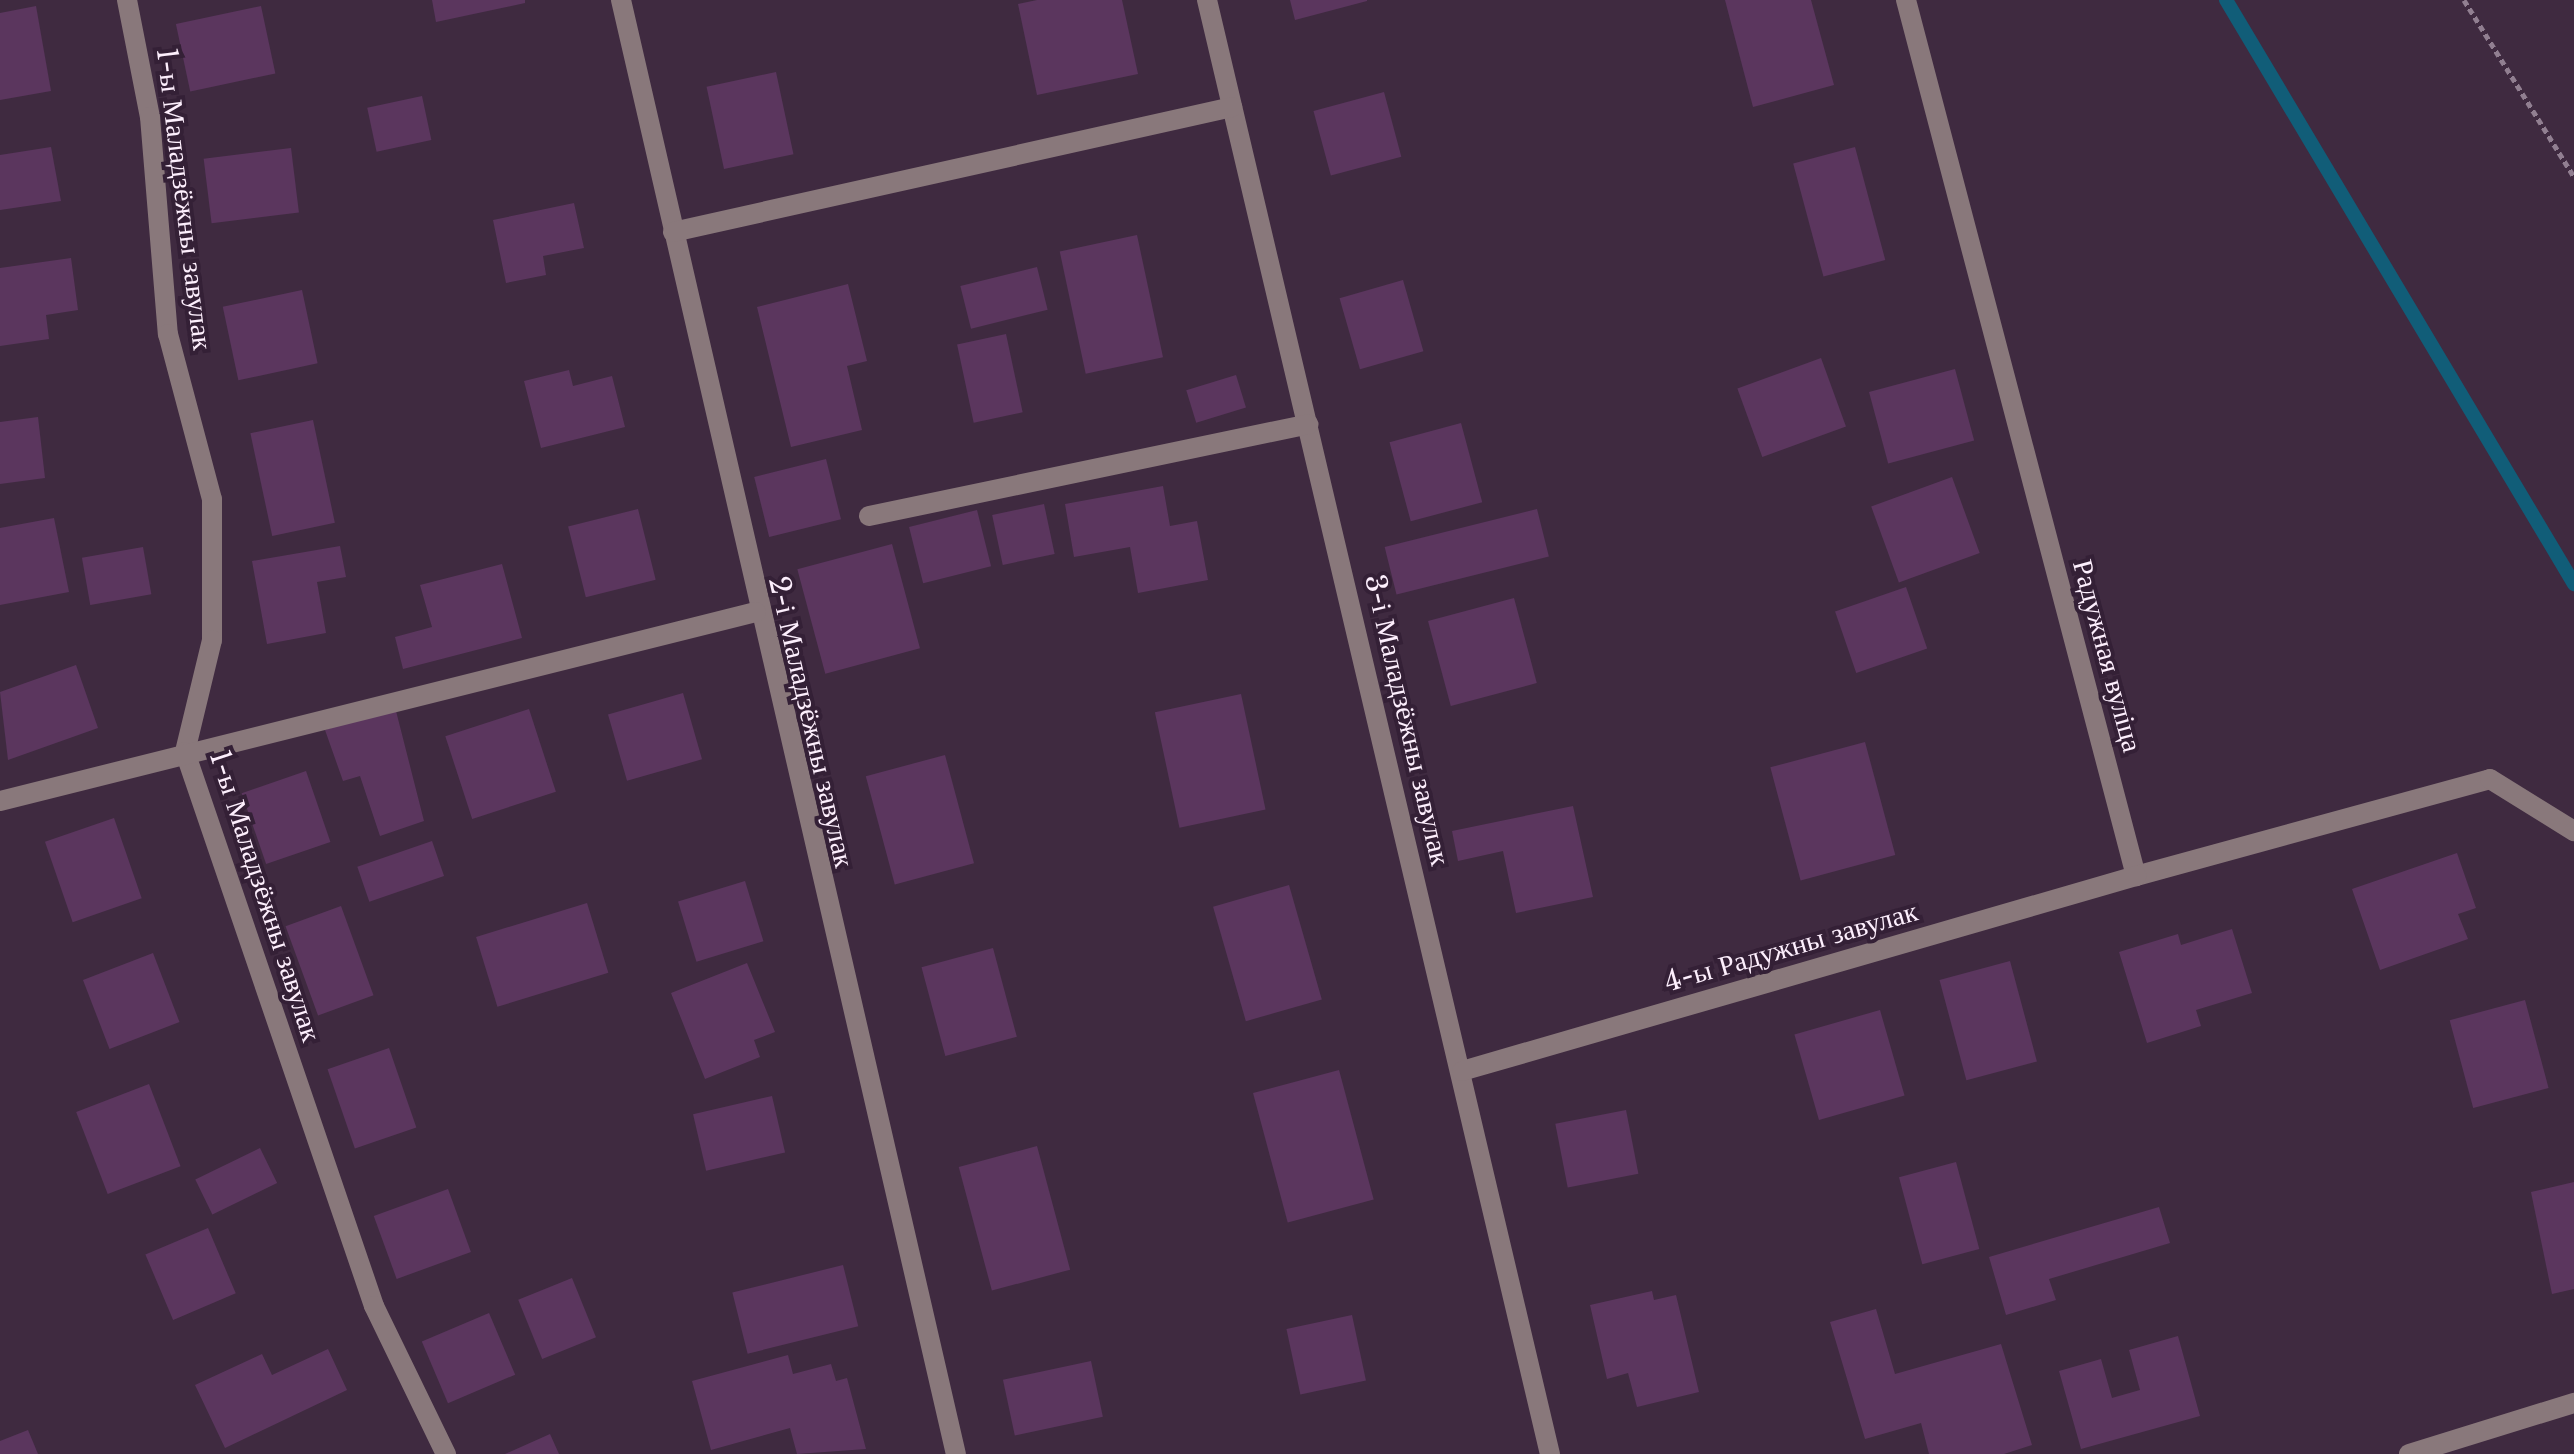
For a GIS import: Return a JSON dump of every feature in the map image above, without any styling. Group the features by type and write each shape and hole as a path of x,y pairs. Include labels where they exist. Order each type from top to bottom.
{"street":[{"name":"1-ы Маладзёжны завулак","path":"127,0 150,117 168,334 212,499 212,640 185,752 374,1306 446,1454"},
{"name":"2-і Маладзёжны завулак","path":"621,0 756,612 956,1454"},
{"name":"3-і Маладзёжны завулак","path":"1207,0 1550,1454"},
{"name":"Радужная вуліца","path":"1906,0 2136,876"},
{"path":"673,232 1232,107"},
{"path":"869,516 1308,424"},
{"path":"0,801 185,752 756,612"},
{"path":"2136,876 2490,779 2574,831"},
{"name":"4-ы Радужны завулак","path":"1462,1071 2136,876"},
{"path":"2409,1454 2574,1403"}],"path":[{"path":"2464,0 2574,177"}],"building":[{"path":"432,0 525,0 525,3 436,22"},
{"path":"1037,0 1122,0 1138,74 1037,95 1018,4"},
{"path":"1290,0 1367,0 1367,1 1295,20"},
{"path":"1725,0 1811,0 1834,85 1753,107"},
{"path":"36,6 51,91 0,100 0,13"},
{"path":"261,6 275,73 190,92 176,24"},
{"path":"776,72 793,154 724,169 707,87"},
{"path":"1384,92 1401,157 1331,176 1313,111"},
{"path":"422,96 431,140 377,152 367,108"},
{"path":"51,147 61,201 0,210 0,155"},
{"path":"1855,147 1885,260 1823,277 1793,164"},
{"path":"291,148 299,213 212,223 204,159"},
{"path":"574,203 584,248 543,256 546,275 506,283 493,220"},
{"path":"1137,235 1163,357 1086,374 1060,251"},
{"path":"71,258 78,310 46,315 49,339 0,346 0,268"},
{"path":"1037,267 1048,310 971,329 960,286"},
{"path":"1403,280 1423,351 1360,369 1340,298"},
{"path":"848,284 867,361 847,366 862,430 791,447 757,307"},
{"path":"302,290 318,363 238,380 223,307"},
{"path":"1006,334 1023,412 974,423 957,344"},
{"path":"1821,358 1846,427 1762,457 1737,388"},
{"path":"1955,369 1974,440 1888,464 1869,392"},
{"path":"569,370 573,386 612,376 625,427 541,448 524,381"},
{"path":"1236,375 1246,408 1196,423 1186,390"},
{"path":"38,417 45,478 0,484 0,422"},
{"path":"313,420 335,523 272,536 250,433"},
{"path":"1461,423 1482,502 1411,521 1390,442"},
{"path":"826,459 841,519 769,537 754,477"},
{"path":"1952,477 1980,553 1899,583 1871,506"},
{"path":"1163,486 1170,526 1197,521 1208,580 1138,593 1130,547 1074,557 1065,504"},
{"path":"1044,504 1055,554 1003,565 992,515"},
{"path":"638,509 656,580 586,597 568,526"},
{"path":"1537,509 1549,557 1397,595 1385,547"},
{"path":"977,510 991,566 923,583 909,527"},
{"path":"54,518 69,592 0,605 0,528"},
{"path":"892,544 920,648 825,674 797,569"},
{"path":"340,546 346,577 317,582 326,633 267,644 252,561"},
{"path":"143,547 151,594 90,605 82,558"},
{"path":"502,564 522,638 403,669 395,637 432,627 420,585"},
{"path":"1906,587 1927,648 1856,673 1835,611"},
{"path":"1514,598 1537,683 1451,706 1428,621"},
{"path":"76,665 98,728 8,760 0,692"},
{"path":"683,693 702,759 627,781 608,714"},
{"path":"1241,694 1266,809 1179,828 1155,712"},
{"path":"395,707 424,821 380,836 360,776 343,781 325,730"},
{"path":"529,709 556,792 472,819 445,736"},
{"path":"1865,742 1895,855 1801,880 1770,767"},
{"path":"945,755 974,863 895,884 866,776"},
{"path":"306,771 330,842 266,864 242,793"},
{"path":"1573,806 1593,897 1516,913 1503,851 1458,861 1452,831"},
{"path":"114,818 142,898 73,922 45,842"},
{"path":"432,841 444,876 369,902 357,867"},
{"path":"2457,853 2476,908 2458,914 2468,939 2380,970 2352,889"},
{"path":"745,881 763,941 696,962 678,901"},
{"path":"1289,885 1322,999 1246,1021 1213,907"},
{"path":"587,903 608,973 497,1007 476,937"},
{"path":"341,906 373,995 318,1015 286,926"},
{"path":"2232,929 2252,993 2196,1010 2201,1026 2147,1043 2119,952 2178,934 2181,945"},
{"path":"993,948 1017,1037 945,1056 922,967"},
{"path":"153,953 180,1022 110,1049 83,980"},
{"path":"2010,961 2037,1061 1966,1080 1939,980"},
{"path":"747,963 775,1032 754,1040 760,1057 705,1079 671,993"},
{"path":"2525,1000 2549,1088 2473,1108 2450,1020"},
{"path":"1880,1010 1905,1096 1819,1120 1794,1035"},
{"path":"389,1048 416,1127 355,1149 328,1069"},
{"path":"1339,1070 1374,1199 1288,1222 1253,1093"},
{"path":"149,1084 181,1166 108,1194 76,1112"},
{"path":"772,1096 785,1153 706,1171 693,1114"},
{"path":"1626,1110 1638,1174 1568,1188 1555,1124"},
{"path":"1037,1146 1070,1270 992,1291 959,1167"},
{"path":"260,1148 277,1183 212,1215 195,1180"},
{"path":"1956,1162 1979,1249 1922,1264 1899,1177"},
{"path":"2574,1182 2574,1289 2552,1294 2531,1192"},
{"path":"448,1189 471,1252 397,1279 374,1216"},
{"path":"2159,1207 2170,1243 2049,1279 2056,1300 2006,1315 1989,1257"},
{"path":"208,1228 236,1293 173,1320 145,1255"},
{"path":"843,1265 858,1326 748,1354 732,1293"},
{"path":"572,1278 596,1337 542,1359 518,1300"},
{"path":"1652,1291 1654,1300 1676,1295 1699,1392 1637,1407 1628,1373 1607,1379 1590,1305"},
{"path":"1876,1309 1895,1374 2001,1344 2032,1445 2004,1454 1929,1454 1921,1423 1865,1439 1830,1322"},
{"path":"489,1313 515,1375 448,1403 422,1342"},
{"path":"1352,1315 1366,1381 1300,1394 1286,1329"},
{"path":"2178,1336 2200,1416 2081,1449 2059,1371 2101,1359 2112,1398 2140,1390 2129,1350"},
{"path":"328,1349 347,1390 225,1448 195,1385 262,1354 272,1375"},
{"path":"788,1355 793,1374 831,1364 836,1381 847,1378 866,1449 797,1454 790,1428 711,1450 692,1381"},
{"path":"1091,1361 1103,1417 1015,1435 1003,1380"},
{"path":"28,1430 38,1454 0,1454 0,1441"},
{"path":"550,1434 559,1454 505,1454"}],"waterway":[{"path":"2226,0 2574,584"}]}
